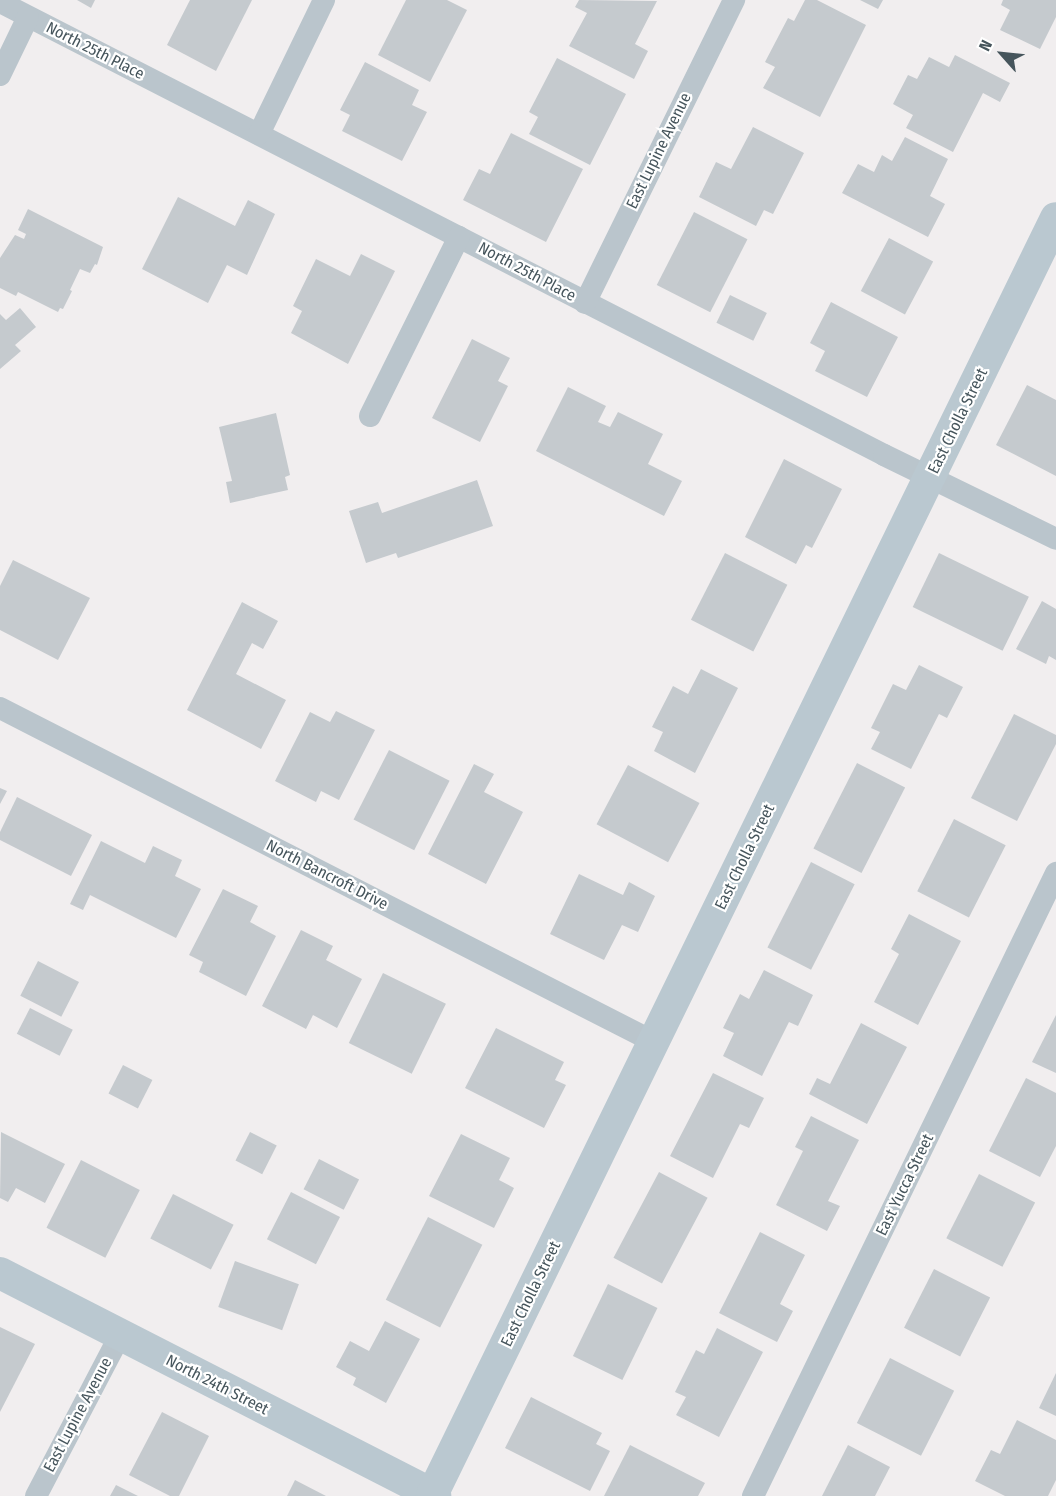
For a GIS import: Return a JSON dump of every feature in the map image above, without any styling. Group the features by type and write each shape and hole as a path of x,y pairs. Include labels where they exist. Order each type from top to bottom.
{"street":[{"path":"259,134 324,0"},
{"name":"East Lupine Avenue","path":"585,303 734,0"},
{"name":"North 25th Place","path":"0,2 585,303 1056,539"},
{"path":"0,75 28,17"},
{"name":"East Cholla Street","path":"433,1496 1056,218"},
{"path":"370,416 459,237"},
{"name":"North Bancroft Drive","path":"0,708 654,1042"},
{"name":"East Yucca Street","path":"753,1496 1056,873"},
{"name":"North 24th Street","path":"0,1273 433,1496"},
{"name":"East Lupine Avenue","path":"36,1496 120,1335"}],"building":[{"path":"77,0 95,0 91,8"},
{"path":"190,0 252,0 216,71 167,45"},
{"path":"406,0 447,0 467,10 430,82 378,55"},
{"path":"579,0 657,1 635,44 648,51 634,79 569,46 587,13 575,7"},
{"path":"805,0 817,0 866,25 820,117 763,88 775,67 765,62 788,18 794,21"},
{"path":"860,0 883,0 878,9"},
{"path":"1003,0 1056,0 1056,17 1040,49 1000,30 1010,10 1001,5"},
{"path":"955,55 1010,83 1000,102 983,93 953,152 906,128 913,115 893,104 908,75 917,79 929,57 949,67"},
{"path":"557,58 626,94 590,165 529,134 538,117 529,112"},
{"path":"365,62 419,90 412,105 427,112 402,161 342,131 350,115 340,110"},
{"path":"753,127 804,153 773,214 764,210 756,226 699,197 716,162 731,169"},
{"path":"511,133 583,169 546,242 463,200 479,169 490,174"},
{"path":"905,137 948,159 930,196 945,204 928,237 842,193 858,164 874,172 882,155 892,161"},
{"path":"178,197 235,226 248,200 275,214 247,275 227,265 208,303 142,269"},
{"path":"28,209 103,247 97,265 95,264 90,273 80,269 63,309 60,308 58,312 18,292 16,296 0,288 0,258 15,235 24,239 26,234 18,230"},
{"path":"694,212 747,239 710,312 657,285"},
{"path":"889,238 933,261 905,314 861,291"},
{"path":"361,254 395,271 348,364 291,333 302,311 293,306 316,259 350,276"},
{"path":"730,295 767,313 753,341 716,323"},
{"path":"831,302 898,337 867,397 815,371 825,351 810,343"},
{"path":"20,308 36,327 15,345 21,351 0,369 0,314 6,320"},
{"path":"472,339 510,358 498,381 508,386 480,442 432,418"},
{"path":"1027,385 1056,400 1056,476 996,445"},
{"path":"568,387 606,406 598,422 610,427 618,412 663,434 648,464 682,481 664,516 536,451"},
{"path":"276,413 290,475 285,477 288,490 230,503 226,482 232,481 219,427"},
{"path":"784,459 842,489 812,548 806,545 796,564 745,537"},
{"path":"477,480 493,526 398,558 396,553 366,563 349,511 378,502 382,513"},
{"path":"725,553 787,585 753,652 691,620"},
{"path":"939,553 1029,597 1003,651 913,607"},
{"path":"13,560 90,598 58,660 0,630 0,586"},
{"path":"1042,601 1056,609 1056,660 1049,656 1046,664 1016,649"},
{"path":"242,602 278,621 263,649 252,643 236,674 286,700 261,749 187,710"},
{"path":"919,665 963,687 947,718 939,714 911,769 871,749 880,732 871,728 893,684 906,690"},
{"path":"701,669 738,688 695,773 654,751 663,732 652,727 673,686 688,694"},
{"path":"336,711 375,730 339,800 321,791 316,802 275,781 310,712 330,722"},
{"path":"1014,714 1056,735 1056,744 1017,821 971,798"},
{"path":"389,750 450,781 414,850 354,819"},
{"path":"857,763 905,788 862,873 813,849"},
{"path":"474,764 494,774 484,792 523,812 486,884 428,854"},
{"path":"628,765 700,803 668,862 597,824"},
{"path":"0,788 7,791 0,804"},
{"path":"17,797 92,835 71,876 0,840 0,832"},
{"path":"954,819 1006,845 969,918 917,891"},
{"path":"101,841 145,863 153,846 182,860 175,876 201,889 176,938 90,895 83,910 70,904"},
{"path":"811,862 855,884 811,970 767,948"},
{"path":"579,874 623,895 629,882 655,896 638,932 622,925 604,960 550,934"},
{"path":"223,889 258,906 250,922 276,936 246,996 199,972 203,962 189,955"},
{"path":"909,914 961,941 918,1025 874,1002 899,954 891,949"},
{"path":"301,930 333,946 326,960 362,979 337,1028 313,1015 306,1029 262,1006"},
{"path":"38,961 79,982 61,1017 20,996"},
{"path":"764,970 813,995 798,1026 789,1022 762,1076 723,1056 734,1033 723,1028 740,994 749,999"},
{"path":"383,973 446,1004 412,1074 349,1043"},
{"path":"30,1008 73,1030 60,1056 17,1034"},
{"path":"1056,1015 1056,1073 1032,1062"},
{"path":"861,1023 907,1047 867,1124 809,1094 817,1078 830,1084"},
{"path":"496,1028 564,1062 555,1080 566,1085 544,1128 465,1088"},
{"path":"123,1065 152,1080 138,1108 108,1094"},
{"path":"713,1073 764,1098 749,1128 740,1124 713,1178 670,1156"},
{"path":"1026,1078 1056,1093 1056,1146 1040,1177 989,1151"},
{"path":"811,1116 859,1140 828,1201 840,1206 827,1231 776,1205 803,1151 795,1147"},
{"path":"1,1132 65,1164 45,1203 16,1188 8,1202 0,1198"},
{"path":"250,1132 277,1146 262,1174 235,1161"},
{"path":"461,1134 510,1158 499,1180 514,1188 494,1228 429,1196"},
{"path":"319,1159 359,1179 344,1210 304,1189"},
{"path":"81,1160 140,1190 105,1258 46,1228"},
{"path":"659,1172 708,1198 662,1283 613,1258"},
{"path":"979,1174 1035,1203 1002,1267 946,1238"},
{"path":"291,1192 340,1217 316,1264 267,1239"},
{"path":"173,1194 234,1225 211,1269 150,1239"},
{"path":"428,1217 482,1245 440,1328 386,1300"},
{"path":"760,1232 805,1255 780,1304 793,1311 777,1342 719,1313"},
{"path":"235,1261 299,1284 282,1330 218,1307"},
{"path":"934,1269 990,1298 960,1356 904,1328"},
{"path":"608,1284 657,1308 622,1380 573,1356"},
{"path":"385,1321 420,1339 386,1403 353,1385 356,1378 336,1367 350,1341 369,1351"},
{"path":"0,1327 35,1344 0,1412"},
{"path":"717,1328 763,1352 719,1437 676,1415 686,1397 675,1392 696,1350 704,1354"},
{"path":"890,1358 954,1391 921,1456 857,1423"},
{"path":"1056,1373 1056,1416 1039,1408"},
{"path":"531,1397 602,1433 596,1444 610,1451 590,1491 505,1448"},
{"path":"162,1412 209,1436 179,1496 170,1496 129,1475"},
{"path":"1017,1420 1056,1440 1056,1480 1048,1496 1005,1496 975,1481 991,1450 1000,1454"},
{"path":"630,1445 705,1483 698,1496 604,1496"},
{"path":"848,1445 890,1467 875,1496 822,1496"},
{"path":"295,1480 326,1496 287,1496"},
{"path":"116,1485 138,1496 110,1496"}]}
